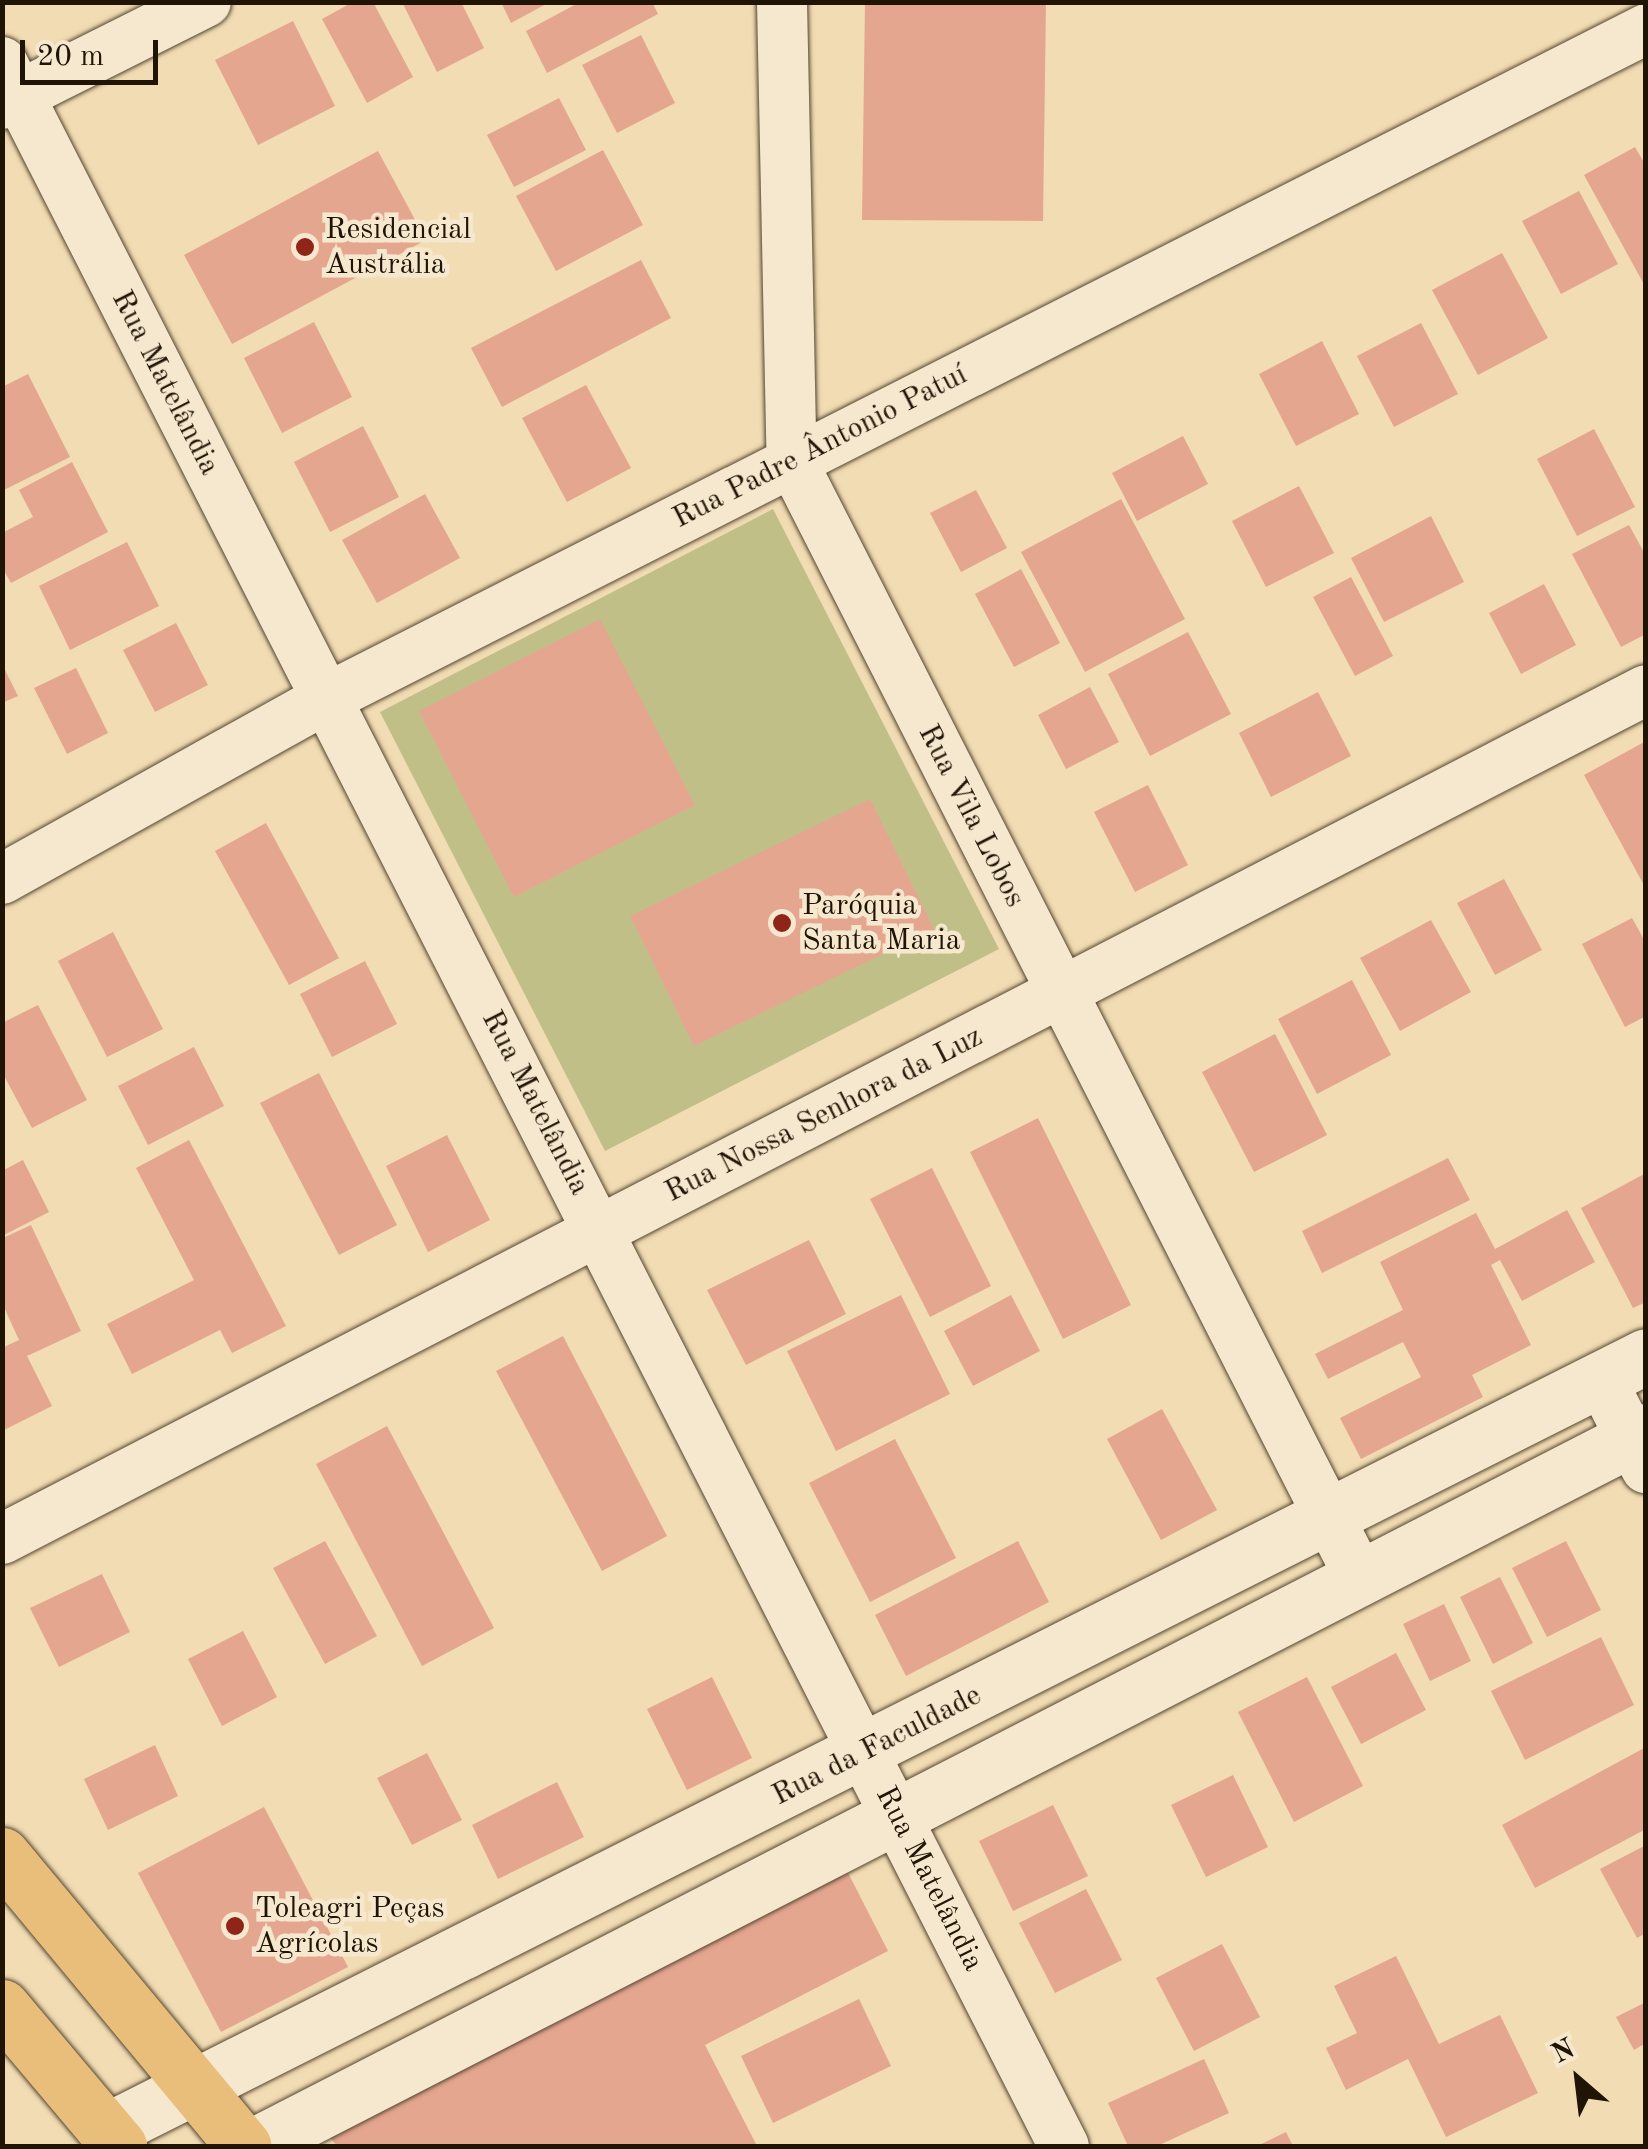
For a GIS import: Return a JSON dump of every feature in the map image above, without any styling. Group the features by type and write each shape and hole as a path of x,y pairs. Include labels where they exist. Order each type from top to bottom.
{"main road":[{"path":"2,1854 244,2146"},
{"path":"2,2007 112,2138"}],"street":[{"path":"8,87 206,2"},
{"name":"Rua Vila Lobos","path":"782,2 792,462 1360,1578"},
{"name":"Rua Padre Ântonio Patuí","path":"2,878 325,700 1646,30"},
{"name":"Rua Matelândia","path":"8,87 600,1230 1064,2146"},
{"name":"Rua Nossa Senhora da Luz","path":"2,1538 1646,690"},
{"path":"253,2146 895,1813 1360,1578 1641,1446 1623,1368"},
{"name":"Rua da Faculdade","path":"112,2138 195,2085 866,1753 1623,1368"}],"shaded area":[{"path":"773,509 999,949 605,1151 380,712"}],"building":[{"path":"353,2 373,2 413,77 367,103 322,19"},
{"path":"402,2 461,2 484,48 437,72"},
{"path":"501,2 550,2 511,23"},
{"path":"580,2 652,2 658,14 547,73 526,31"},
{"path":"865,2 1046,2 1043,221 862,220"},
{"path":"293,21 335,106 258,145 215,60"},
{"path":"641,35 675,103 617,133 582,65"},
{"path":"559,98 586,150 514,187 487,135"},
{"path":"1635,147 1646,166 1646,288 1584,175"},
{"path":"603,150 643,225 556,271 516,196"},
{"name":"Residencial Austrália","path":"378,151 426,240 232,344 184,255"},
{"path":"1579,191 1618,264 1561,294 1522,221"},
{"path":"1502,253 1548,338 1478,375 1432,290"},
{"path":"641,260 671,318 502,407 471,348"},
{"path":"314,322 352,397 282,433 244,358"},
{"path":"1421,323 1458,394 1394,427 1357,356"},
{"path":"1322,341 1359,414 1296,446 1259,374"},
{"path":"28,374 70,457 2,491 2,387"},
{"path":"586,385 631,468 567,502 522,418"},
{"path":"363,426 399,497 330,532 294,462"},
{"path":"1594,429 1635,507 1577,536 1537,459"},
{"path":"1183,436 1208,484 1137,521 1112,473"},
{"path":"72,462 108,532 11,583 2,567 2,533 33,517 19,490"},
{"path":"1299,486 1334,553 1266,587 1232,521"},
{"path":"976,490 1007,548 961,572 930,513"},
{"path":"425,494 460,558 377,603 342,540"},
{"path":"1121,499 1185,619 1085,672 1021,552"},
{"path":"1431,516 1464,582 1384,622 1351,558"},
{"path":"1629,525 1646,556 1646,634 1621,647 1572,554"},
{"path":"127,542 159,606 70,650 39,586"},
{"path":"1021,569 1060,643 1014,667 975,594"},
{"path":"1351,577 1393,656 1355,676 1313,597"},
{"path":"1544,584 1576,645 1521,674 1489,613"},
{"path":"600,619 695,805 514,897 419,711"},
{"path":"176,623 208,685 155,712 123,650"},
{"path":"1188,632 1231,714 1150,756 1108,674"},
{"path":"2,664 18,696 2,703"},
{"path":"76,668 108,733 67,754 34,688"},
{"path":"1090,687 1119,742 1066,769 1038,715"},
{"path":"1318,692 1351,756 1271,797 1239,733"},
{"path":"1646,741 1646,889 1584,775"},
{"path":"1148,785 1188,865 1135,892 1094,812"},
{"name":"Paróquia Santa Maria","path":"870,799 934,929 694,1046 630,916"},
{"path":"266,823 339,958 289,985 215,851"},
{"path":"1504,879 1542,950 1495,975 1457,903"},
{"path":"1632,918 1646,943 1646,1016 1625,1027 1582,944"},
{"path":"1431,920 1471,992 1400,1031 1360,958"},
{"path":"113,932 163,1029 107,1057 58,961"},
{"path":"365,961 397,1024 332,1057 300,994"},
{"path":"1352,980 1391,1055 1317,1094 1278,1019"},
{"path":"38,1005 87,1100 32,1128 2,1072 2,1023"},
{"path":"1275,1034 1327,1135 1254,1172 1202,1072"},
{"path":"194,1047 224,1106 148,1145 118,1086"},
{"path":"319,1073 397,1225 339,1255 260,1103"},
{"path":"1038,1118 1131,1305 1063,1339 970,1152"},
{"path":"447,1135 490,1220 428,1252 386,1166"},
{"path":"189,1140 286,1326 232,1353 220,1330 132,1374 107,1324 194,1280 136,1168"},
{"path":"1448,1158 1470,1200 1322,1273 1302,1231"},
{"path":"23,1160 49,1212 2,1236 2,1171"},
{"path":"932,1168 991,1286 930,1317 870,1199"},
{"path":"1646,1173 1646,1302 1633,1308 1581,1208"},
{"path":"1567,1210 1595,1262 1522,1301 1500,1260 1491,1265 1531,1345 1472,1375 1483,1397 1361,1459 1340,1418 1421,1377 1403,1342 1328,1379 1315,1354 1403,1310 1380,1262 1476,1213 1495,1249"},
{"path":"31,1225 81,1331 27,1356 52,1406 2,1431 2,1348 19,1340 3,1305 3,1238"},
{"path":"809,1240 846,1314 746,1365 707,1290"},
{"path":"901,1295 950,1394 836,1451 787,1351"},
{"path":"1011,1295 1040,1351 973,1386 944,1331"},
{"path":"563,1336 667,1536 602,1571 496,1371"},
{"path":"1162,1409 1217,1510 1161,1540 1107,1439"},
{"path":"387,1426 494,1628 422,1666 316,1464"},
{"path":"895,1439 956,1558 870,1602 809,1483"},
{"path":"325,1541 377,1636 325,1664 273,1568"},
{"path":"1018,1541 1049,1602 906,1676 875,1615"},
{"path":"1566,1541 1601,1610 1547,1637 1512,1568"},
{"path":"102,1574 130,1632 59,1667 30,1608"},
{"path":"1500,1577 1533,1643 1493,1664 1460,1597"},
{"path":"1444,1604 1471,1661 1430,1681 1403,1624"},
{"path":"243,1631 277,1697 222,1726 188,1659"},
{"path":"1601,1637 1634,1705 1525,1760 1491,1691"},
{"path":"1396,1653 1426,1710 1361,1744 1331,1687"},
{"path":"712,1677 752,1758 687,1790 647,1709"},
{"path":"1307,1677 1363,1786 1294,1822 1238,1712"},
{"path":"155,1745 178,1796 108,1830 84,1779"},
{"path":"1646,1747 1646,1829 1535,1888 1502,1825"},
{"path":"427,1753 462,1820 412,1845 377,1778"},
{"path":"1233,1775 1268,1847 1206,1877 1171,1805"},
{"path":"557,1782 584,1837 498,1879 472,1825"},
{"path":"1053,1805 1088,1876 1013,1911 979,1841"},
{"path":"264,1807 348,1967 221,2032 138,1873"},
{"path":"1646,1845 1646,1933 1637,1938 1600,1869"},
{"path":"841,1859 888,1951 705,2045 757,2146 337,2146 320,2126"},
{"path":"1086,1889 1122,1960 1055,1993 1019,1923"},
{"path":"1222,1944 1260,2017 1194,2051 1156,1978"},
{"path":"1396,1956 1439,2044 1500,2015 1538,2093 1446,2137 1408,2059 1346,2090 1326,2048 1357,2033 1334,1986"},
{"path":"859,1999 891,2066 773,2123 741,2056"},
{"path":"1646,2002 1646,2043 1634,2050 1616,2017"},
{"path":"1204,2059 1229,2113 1157,2146 1128,2146 1108,2103"},
{"path":"1286,2132 1293,2146 1257,2146"}],"place":[{"name":"Residencial Austrália","path":"305,247"},
{"name":"Paróquia Santa Maria","path":"782,923"},
{"name":"Toleagri Peças Agrícolas","path":"235,1926"}]}
